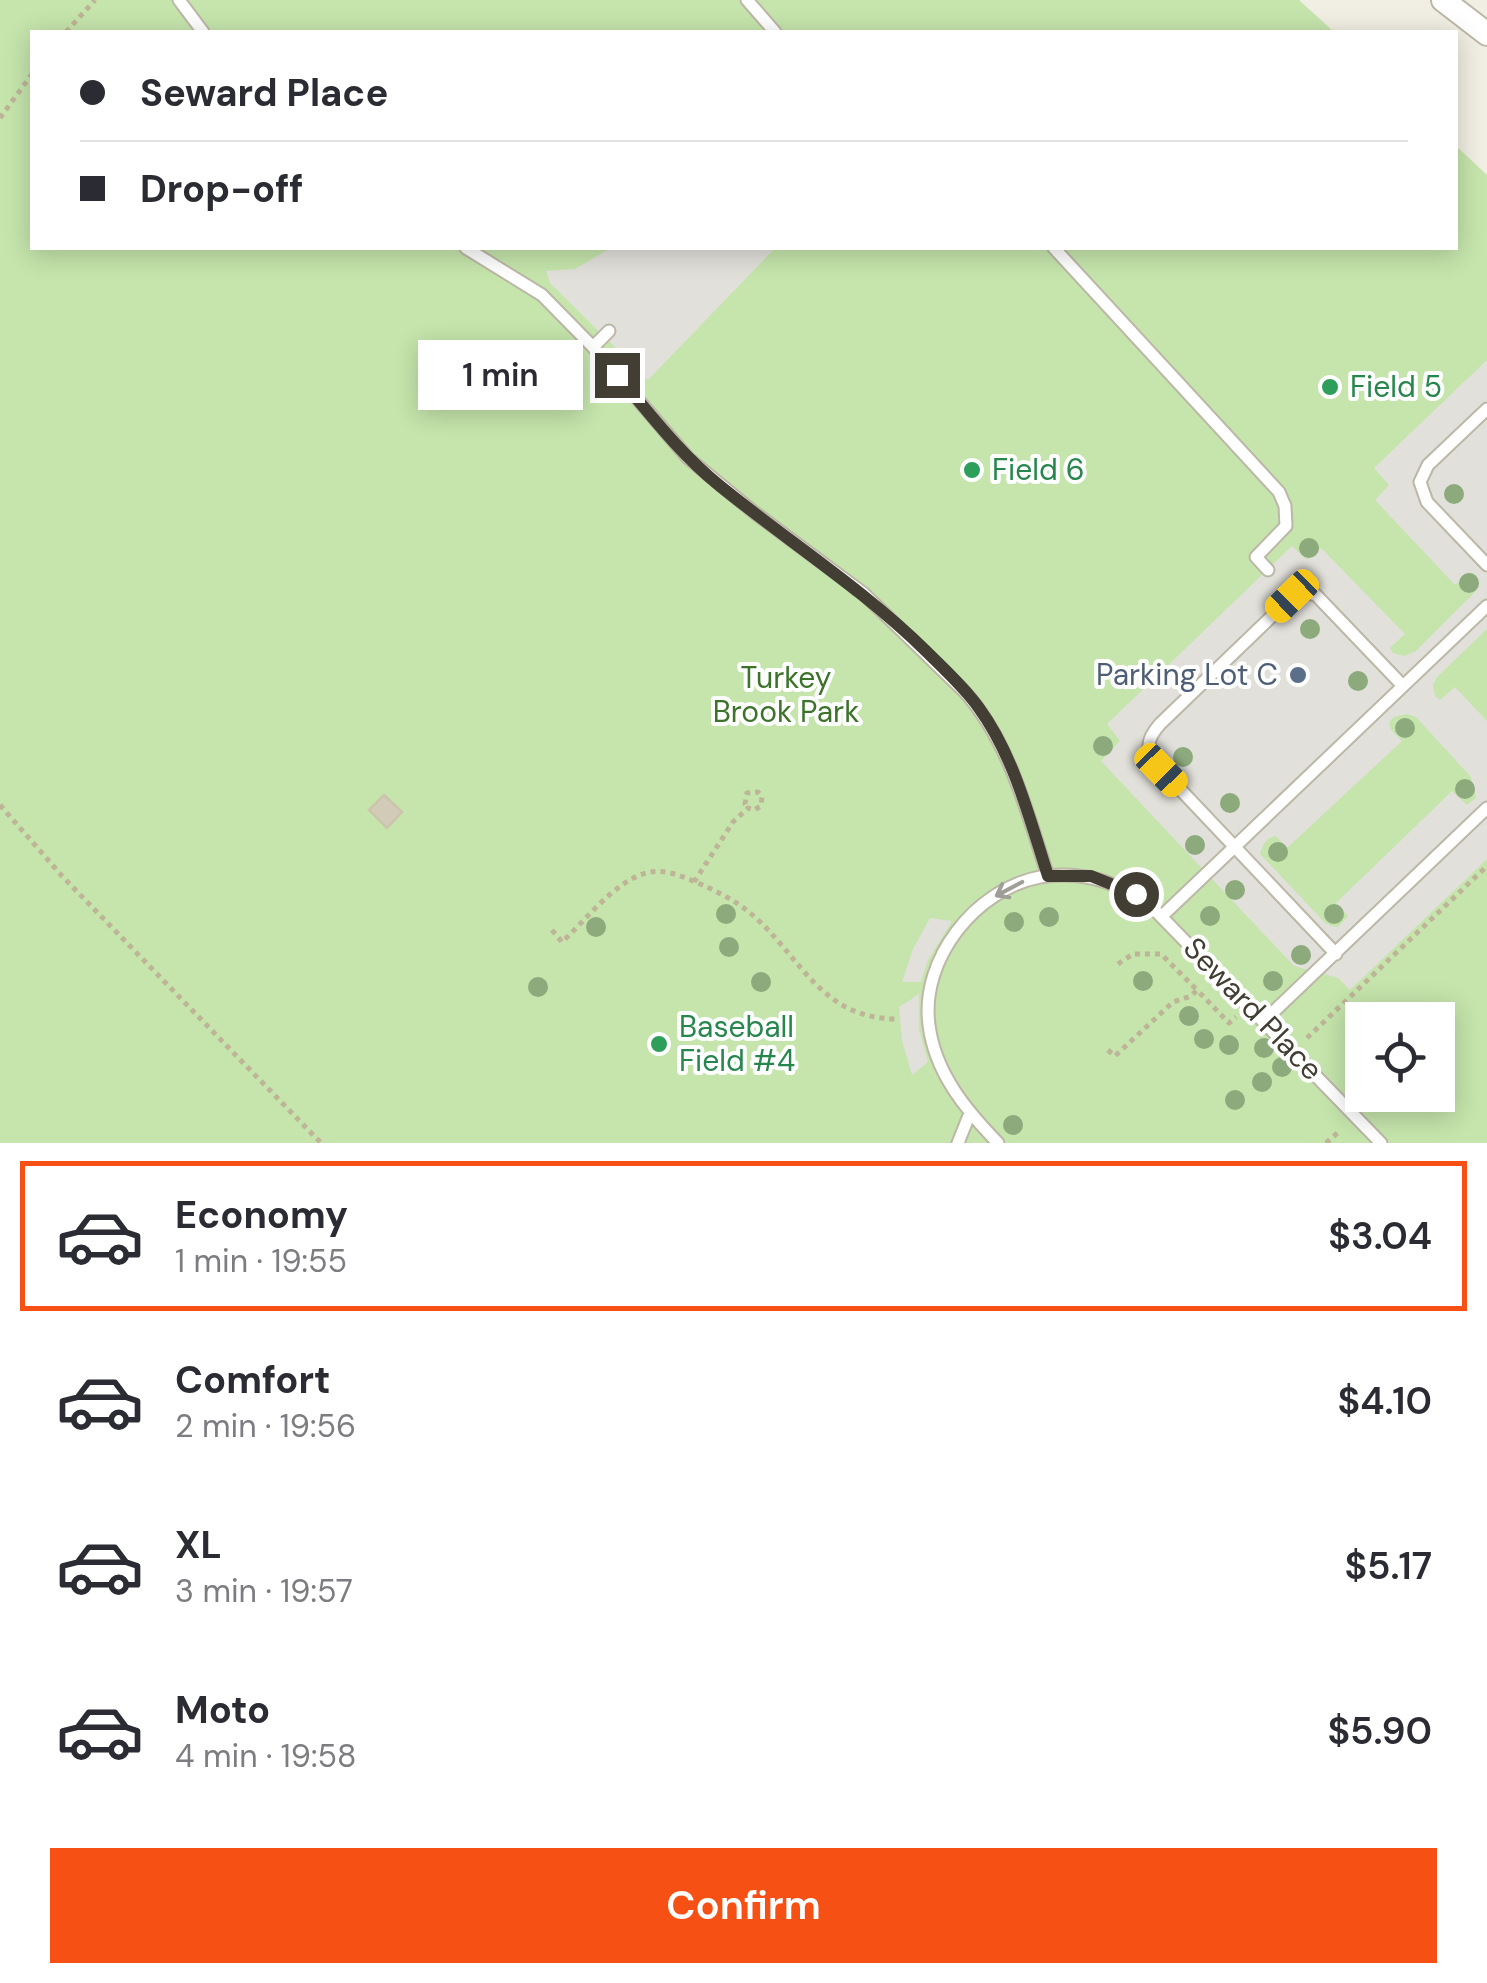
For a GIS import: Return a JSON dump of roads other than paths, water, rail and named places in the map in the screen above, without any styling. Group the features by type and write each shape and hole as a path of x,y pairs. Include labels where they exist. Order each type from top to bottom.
{"street":[{"path":"1442,0 1487,34"}],"lane":[{"path":"178,0 201,30"},
{"path":"746,0 773,30"},
{"path":"469,250 542,295 593,347 688,458 863,593 978,706 1023,800 1048,876"},
{"path":"1056,250 1279,492 1286,506 1286,526 1256,557 1268,570"},
{"path":"593,347 609,331"},
{"path":"1487,408 1428,465 1420,482 1427,502 1487,566"},
{"path":"1336,954 1152,759 1148,740 1292,596 1304,590 1316,595 1404,686"},
{"path":"1162,916 1487,606"},
{"path":"1265,1020 1487,808"},
{"name":"Seward Place","path":"998,1143 952,1089 933,1046 928,1010 934,972 950,939 989,901 1023,882 1076,875 1106,880 1136,894 1162,916 1381,1143"},
{"path":"958,1143 970,1112"}],"place":[{"name":"Field 5","path":"1330,387"},
{"name":"Field 6","path":"972,470"},
{"name":"Parking Lot C","path":"1298,675"},
{"name":"Baseball Field #4","path":"659,1044"}],"park label":[{"name":"Turkey Brook Park","path":"786,695"}]}
